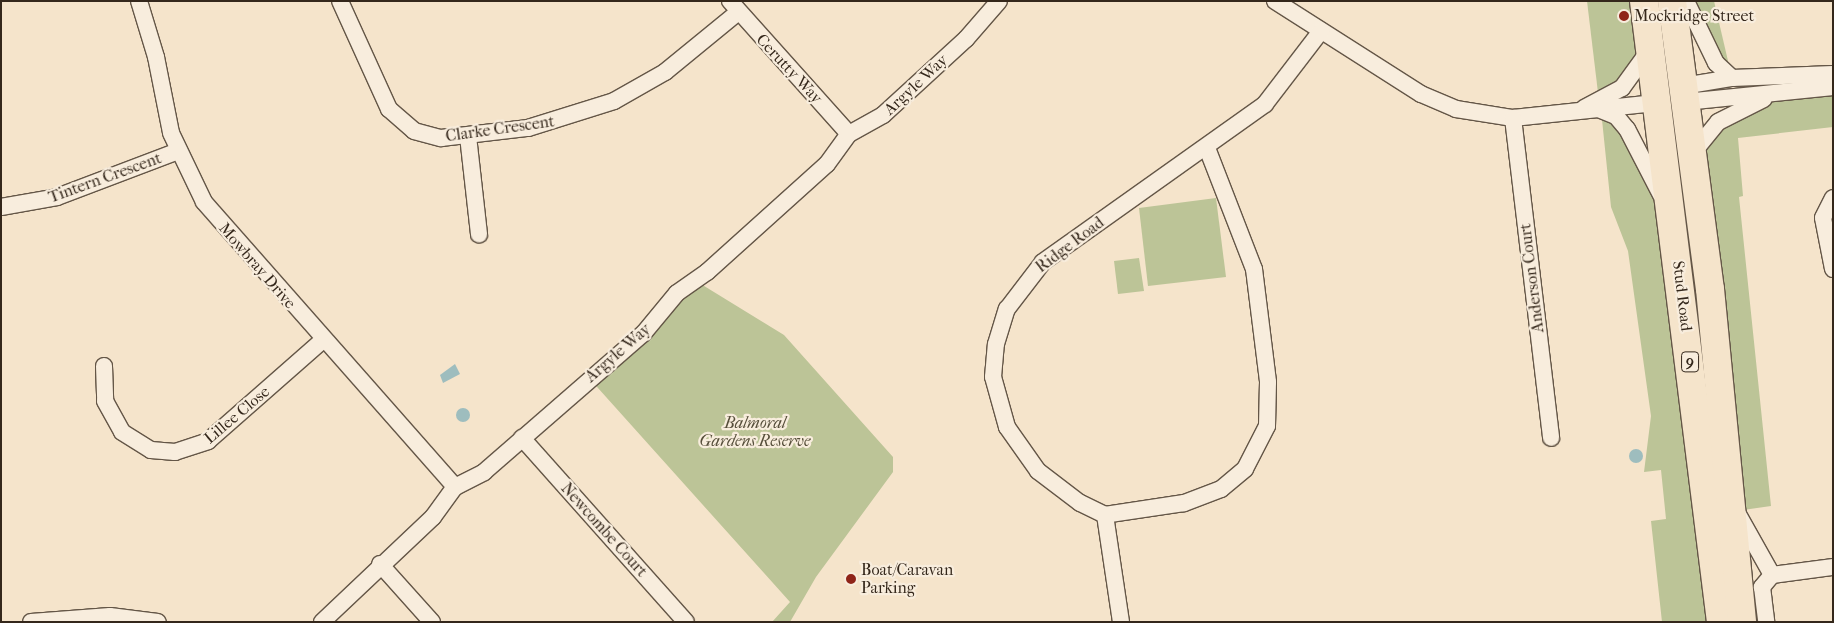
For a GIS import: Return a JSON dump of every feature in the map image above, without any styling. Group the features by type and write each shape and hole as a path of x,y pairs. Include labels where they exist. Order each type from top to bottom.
{"highway":[{"name":"Stud Road","path":"1644,1 1655,102 1672,224 1735,617"},
{"name":"Stud Road","path":"1672,1 1692,154 1729,498 1735,617"},
{"path":"1655,102 1684,94"}],"street":[{"name":"Mowbray Drive","path":"138,1 178,151 220,225 455,487"},
{"name":"Clarke Crescent","path":"340,1 397,118 431,137 468,136 548,124 614,101 665,72 734,7"},
{"name":"Argyle Way","path":"322,622 380,564 432,517 455,487 484,472 643,334 678,293 707,272 827,164 849,134 883,115 966,39 999,1"},
{"path":"1275,1 1438,103 1474,114 1513,118 1600,110 1655,102"},
{"path":"1686,1 1716,64 1732,78"},
{"name":"Cerutty Way","path":"734,7 849,134"},
{"name":"Ridge Road","path":"1105,514 1054,484 1030,462 1012,437 994,388 1000,329 1018,290 1043,262 1207,148 1265,104 1321,31"},
{"path":"1567,113 1622,88 1649,52"},
{"path":"1684,94 1732,78 1833,74"},
{"path":"1684,94 1773,95 1833,87"},
{"path":"1692,154 1718,122 1773,95"},
{"path":"1600,110 1616,116 1629,132 1672,224"},
{"name":"Anderson Court","path":"1513,118 1550,438"},
{"path":"468,136 479,234"},
{"path":"1121,622 1105,514 1184,503 1221,489 1252,460 1267,426 1268,382 1254,269 1207,148"},
{"name":"Tintern Crescent","path":"1,206 57,197 178,151"},
{"path":"1833,198 1823,218 1833,269"},
{"name":"Lillee Close","path":"104,366 105,401 122,432 151,450 175,452 208,441 323,340"},
{"name":"Newcombe Court","path":"522,438 686,622"},
{"path":"1729,498 1767,581 1766,622"},
{"path":"380,564 432,622"},
{"path":"1735,617 1767,581 1833,567"},
{"path":"32,622 102,616 158,622"}],"green space":[{"path":"1587,1 1644,1 1649,51 1599,101"},
{"path":"1686,1 1714,1 1732,78"},
{"path":"1833,88 1833,127 1738,138 1743,196 1739,197 1771,506 1736,511 1703,137 1773,95"},
{"path":"1601,110 1616,116 1665,203 1720,622 1662,622 1651,521 1666,519 1661,470 1644,472 1651,416 1628,251 1611,207"},
{"path":"1216,198 1226,277 1148,286 1139,208"},
{"path":"1139,258 1144,291 1118,294 1114,261"},
{"name":"Balmoral Gardens Reserve","path":"696,281 784,335 893,457 893,472 816,577 790,622 772,622 790,602 589,378"}],"water":[{"path":"455,364 460,374 443,383 440,375"},
{"path":"460,408 466,408 470,415 466,422 460,422 456,418 456,412"},
{"path":"1633,449 1639,449 1643,456 1639,463 1633,463 1629,459 1629,453"}],"place":[{"name":"Mockridge Street","path":"1624,16"},
{"name":"Boat/Caravan Parking","path":"851,579"}]}
